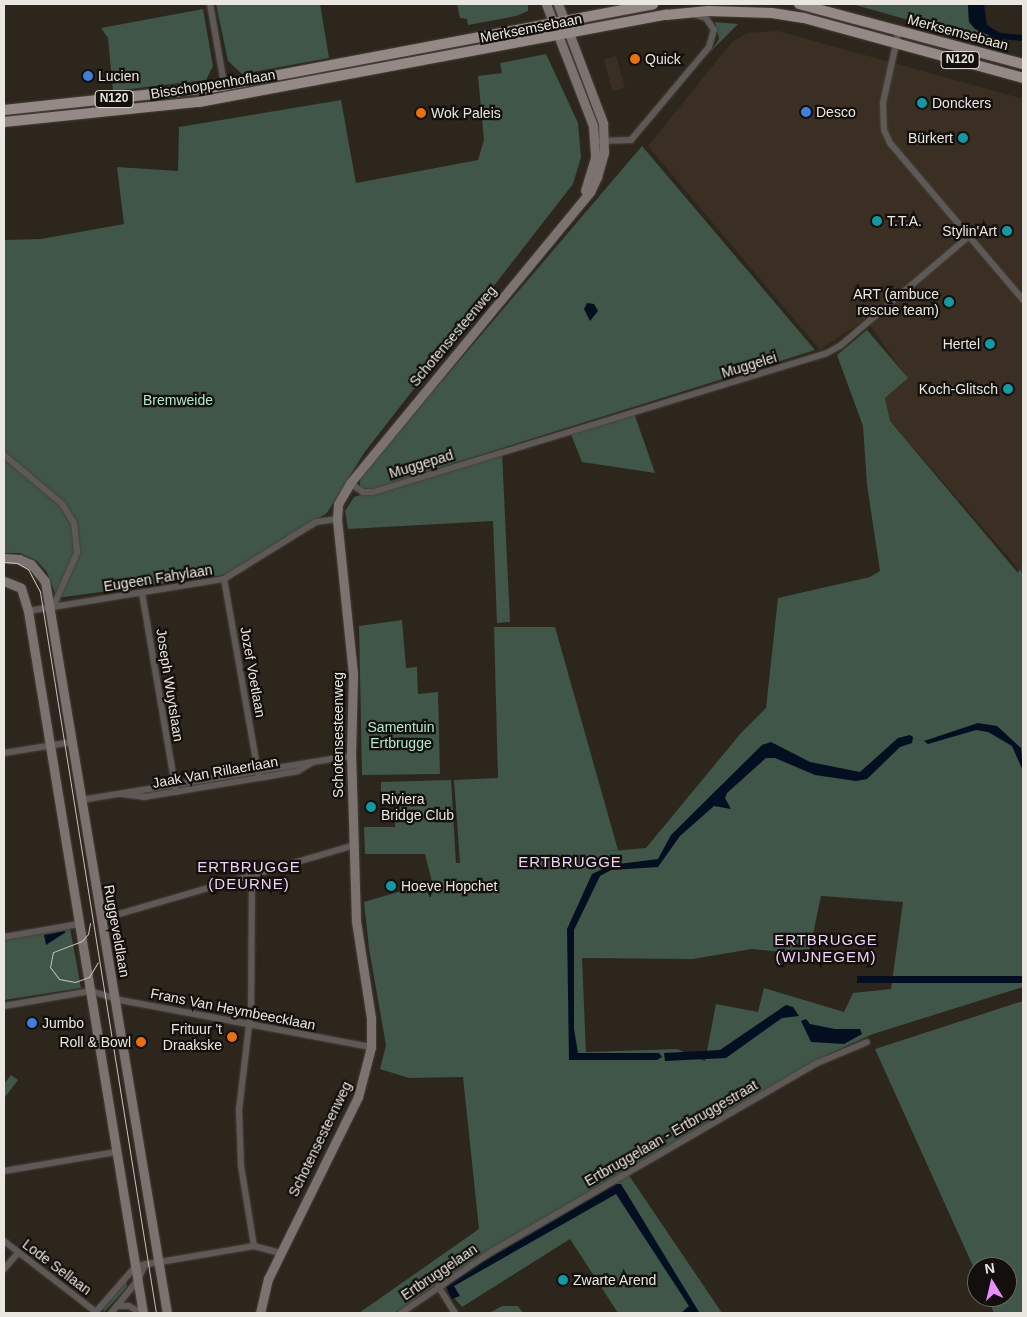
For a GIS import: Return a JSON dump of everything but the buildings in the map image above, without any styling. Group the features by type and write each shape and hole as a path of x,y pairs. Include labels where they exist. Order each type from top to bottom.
{"main road":[{"name":"Merksemsebaan","path":"330,66 653,4"},
{"name":"Merksemsebaan","path":"799,4 1023,64"},
{"name":"Merksemsebaan","path":"365,72 690,12 788,15 896,42 1023,78"},
{"name":"Bisschoppenhoflaan","path":"4,110 224,85 330,66"},
{"name":"Bisschoppenhoflaan","path":"4,122 227,98 365,72"}],"street":[{"path":"210,4 227,98"},
{"path":"546,4 557,37 589,111 595,141 593,168 581,202"},
{"path":"558,4 599,112 605,141 597,177 581,202"},
{"path":"595,141 631,140 700,58 712,41 714,30 706,18 690,12"},
{"path":"899,30 882,103 884,130 890,143 1023,300"},
{"name":"Schotensesteenweg","path":"260,1313 263,1294 281,1252 358,1097 371,1047 370,1018 356,921 352,846 351,756 353,674 336,519 340,498 350,483 581,202"},
{"name":"Muggelei","path":"502,452 828,353 969,236"},
{"name":"Muggepad","path":"350,483 363,492 373,492 502,452"},
{"path":"4,455 62,504 74,523 78,552 52,607"},
{"name":"Eugeen Fahylaan","path":"28,611 224,579 316,522 336,519"},
{"name":"Ruggeveldlaan","path":"4,558 27,562 43,577 52,607 81,800 167,1313"},
{"name":"Jozef Voetlaan","path":"224,579 259,778"},
{"path":"4,581 15,583 24,594 28,611 76,925 91,991 142,1313"},
{"name":"Joseph Wuytslaan","path":"142,592 176,792"},
{"path":"4,753 72,742"},
{"name":"Jaak Van Rillaerlaan","path":"81,800 258,768 351,756"},
{"name":"Jaak Van Rillaerlaan","path":"116,794 144,797 259,778 298,771 317,760"},
{"path":"102,919 352,846"},
{"path":"252,874 251,1009 240,1086 241,1166 254,1246"},
{"path":"4,937 76,925"},
{"path":"4,1006 91,991"},
{"name":"Frans Van Heymbeecklaan","path":"91,991 115,998 371,1047"},
{"name":"Ertbruggelaan - Ertbruggestraat","path":"491,1252 817,1063 867,1042"},
{"path":"4,1171 116,1152"},
{"name":"Lode Sellaan","path":"4,1241 96,1313"},
{"path":"96,1313 136,1266 254,1246 281,1252"},
{"name":"Ertbruggelaan","path":"401,1313 438,1286 491,1252"},
{"path":"4,1269 18,1253"},
{"path":"111,1313 138,1280 145,1264"},
{"path":"438,1286 455,1313"},
{"path":"117,1306 129,1306 142,1313"}],"shaded area":[{"path":"778,31 1023,99 1023,574 890,421 885,398 907,378 866,319 820,350 648,146 732,42 747,33"},
{"path":"616,56 625,88 613,91 604,60"}],"green space":[{"path":"216,4 320,4 329,58 242,74 228,61"},
{"path":"457,4 528,4 528,11 516,16 468,25 467,19 460,18"},
{"path":"852,4 968,4 969,22 1008,41 1007,48"},
{"path":"203,9 213,66 206,80 113,91 108,38 101,28"},
{"path":"715,22 738,24 711,51 719,39"},
{"name":"Bremweide","path":"546,54 578,123 581,157 573,184 364,453 327,513 231,574 57,598 47,572 37,561 20,553 4,553 4,240 41,239 124,224 117,167 178,171 179,127 341,100 356,183 478,160 484,140 478,76 502,73 500,63"},
{"path":"642,146 815,350 372,489 360,488 360,477"},
{"path":"867,330 908,378 885,398 890,421 1018,573 1019,569 1023,574 1023,987 873,1034 829,1054 626,1171 722,1313 618,1313 570,1239 462,1307 440,1282 395,1313 359,1313 479,1229 463,1077 409,1078 380,1069 386,1045 369,949 364,902 432,882 425,854 365,854 364,827 395,827 394,799 381,798 381,782 451,780 456,863 460,863 454,780 498,778 494,627 555,627 618,850 599,852 646,848 741,733 766,708 778,598 870,577 880,571 867,485 863,426 837,355","holes":["821,896 903,902 891,989 853,993 844,1012 764,988 758,1012 716,1004 705,1061 677,1049 586,1052 582,958 693,959 752,949 783,952 810,949"]},
{"path":"634,413 655,473 582,462 570,432"},
{"path":"502,452 510,622 497,623 493,521 348,529 345,511 354,497"},
{"name":"Samentuin Ertbrugge","path":"402,620 406,668 417,667 418,694 438,692 440,774 362,775 359,626"},
{"path":"70,928 81,988 4,1000 4,940"},
{"path":"1023,1001 1023,1313 994,1313 991,1307 1017,1307 1017,1257 969,1257 875,1049"},
{"path":"11,1075 18,1080 5,1097 4,1084"},
{"path":"126,1281 127,1287 104,1312 103,1309"},
{"path":"502,1306 518,1306 523,1313 489,1313"}],"water":[{"path":"968,4 984,4 987,25 1000,33 1023,35 1023,41 997,39 975,29 969,22"},
{"path":"587,303 594,304 598,311 590,321 584,309"},
{"path":"978,723 997,726 1021,748 1023,771 1012,746 988,732 976,730 928,744 924,741"},
{"path":"910,735 913,737 912,743 900,747 867,779 856,781 815,775 775,758 766,758 727,793 725,798 731,809 714,806 680,836 658,867 611,870 600,876 574,930 574,1029 578,1053 659,1053 662,1057 657,1060 569,1060 567,929 592,874 611,865 658,859 671,835 762,745 771,742 810,762 860,772 898,738"},
{"path":"66,932 46,945 44,935"},
{"path":"857,976 1023,976 1023,983 857,983"},
{"path":"786,1005 793,1007 799,1016 782,1018 726,1058 665,1061 664,1053 720,1050"},
{"path":"806,1019 810,1024 835,1029 860,1029 862,1034 844,1044 811,1042 801,1021"},
{"path":"616,1184 621,1184 699,1312 681,1313 689,1306 616,1194 454,1286 460,1296 452,1299 446,1287 448,1282"}],"tram line":[{"path":"4,562 17,563 28,569 40,592 156,1313"},
{"path":"90,923 88,934 82,941 53,952 50,967 59,979 75,982 89,977 98,962"}],"place":[{"name":"Quick","path":"635,59"},
{"name":"Lucien","path":"88,76"},
{"name":"Donckers","path":"922,103"},
{"name":"Desco","path":"806,112"},
{"name":"Wok Paleis","path":"421,113"},
{"name":"Bürkert","path":"963,138"},
{"name":"T.T.A.","path":"877,221"},
{"name":"Stylin'Art","path":"1007,231"},
{"name":"ART (ambuce rescue team)","path":"949,302"},
{"name":"Hertel","path":"990,344"},
{"name":"Koch-Glitsch","path":"1008,389"},
{"name":"Riviera Bridge Club","path":"371,807"},
{"name":"Hoeve Hopchet","path":"391,886"},
{"name":"Jumbo","path":"32,1023"},
{"name":"Frituur 't Draakske","path":"232,1037"},
{"name":"Roll & Bowl","path":"141,1042"},
{"name":"Zwarte Arend","path":"563,1280"}],"district":[{"name":"ERTBRUGGE","path":"570,862"},
{"name":"ERTBRUGGE (DEURNE)","path":"249,874"},
{"name":"ERTBRUGGE (WIJNEGEM)","path":"826,948"}]}
